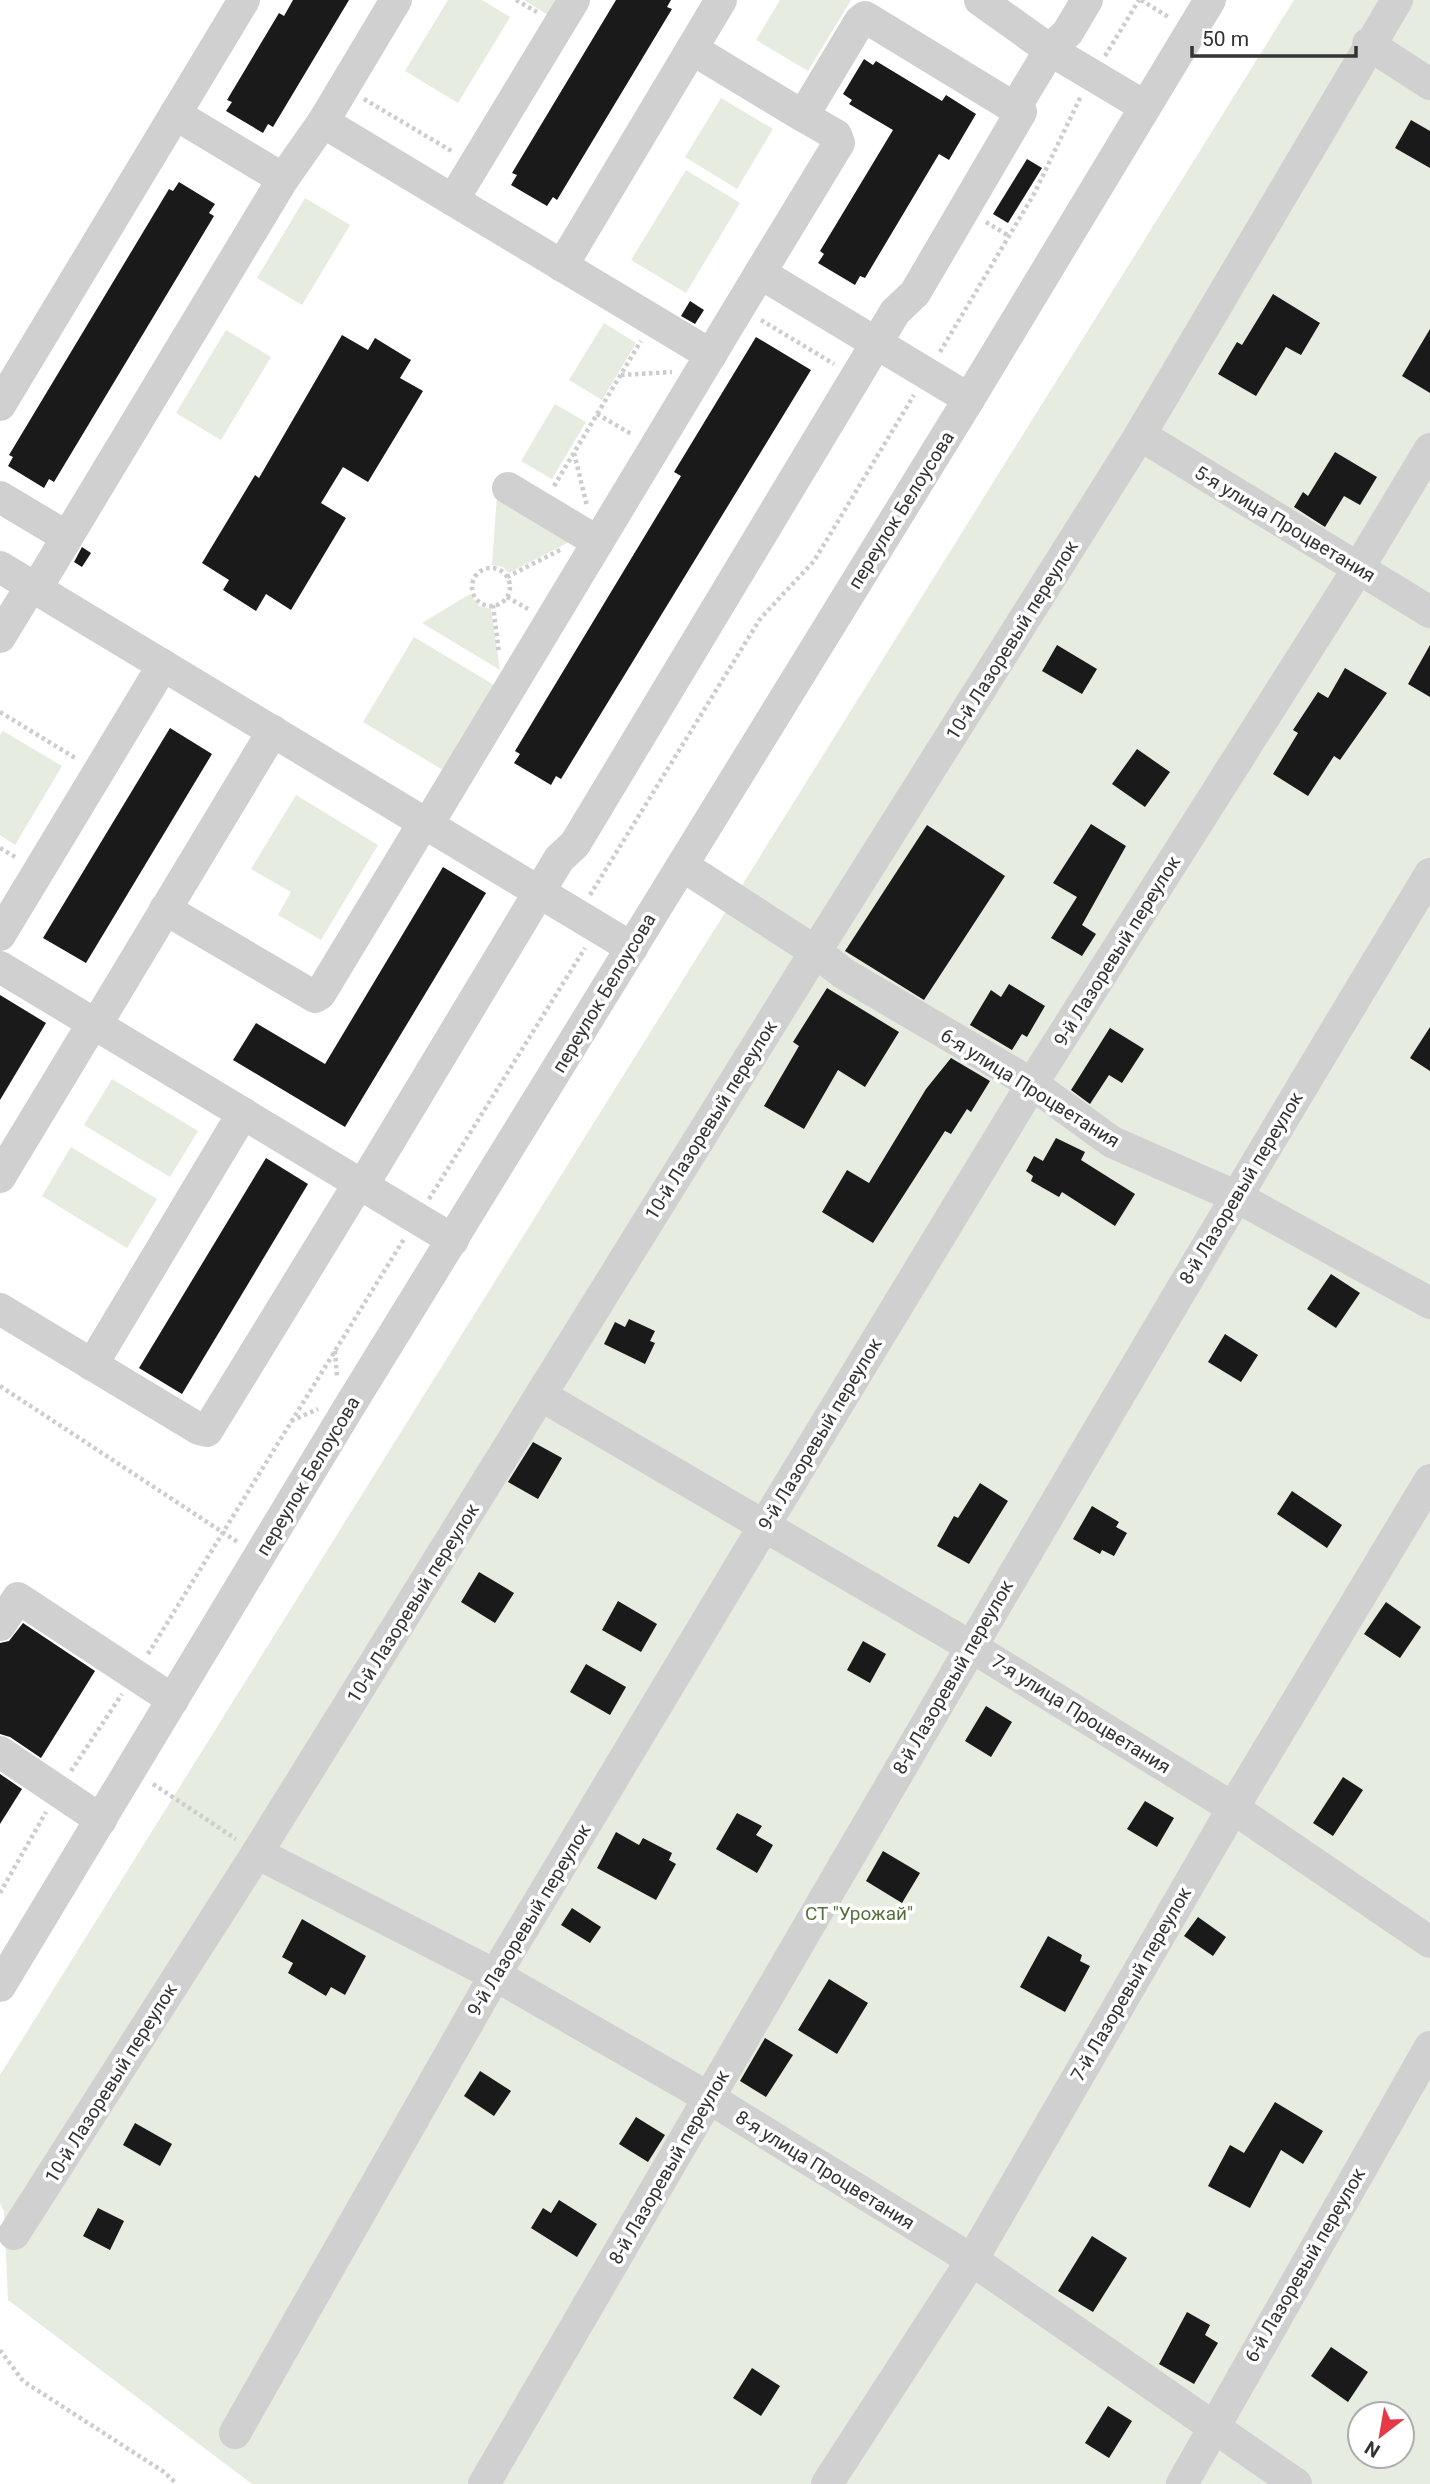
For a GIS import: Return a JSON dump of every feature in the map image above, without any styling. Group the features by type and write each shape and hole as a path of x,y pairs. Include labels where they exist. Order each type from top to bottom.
{"street":[{"path":"0,405 244,0"},
{"path":"0,637 67,537 283,179 323,122 396,0"},
{"path":"453,200 574,0"},
{"path":"562,265 722,0"},
{"path":"980,0 1050,50 1144,106"},
{"name":"переулок Белоусова","path":"0,1986 1210,0"},
{"name":"10-й Лазоревый переулок","path":"15,2234 257,1853 1140,435 1368,44 1397,0"},
{"path":"1016,106 1050,50 1068,32 1081,2"},
{"path":"0,1309 199,1429 207,1431 213,1426 559,859 575,844 895,312 915,293 1021,117 1021,111 865,17 860,21 803,116"},
{"path":"1368,44 1430,84"},
{"path":"165,909 315,997 320,994 515,680 593,539 655,448 838,143 836,135 692,49"},
{"path":"175,114 283,179"},
{"path":"323,122 653,321 706,363"},
{"path":"760,273 969,399"},
{"name":"5-я улица Процветания","path":"1140,435 1430,612"},
{"name":"9-й Лазоревый переулок","path":"235,2433 495,1975 764,1526 1032,1084 1358,569 1430,449"},
{"path":"508,488 593,539"},
{"path":"0,497 67,537"},
{"path":"0,567 632,948"},
{"path":"0,935 163,665"},
{"path":"0,1177 273,731"},
{"name":"6-я улица Процветания","path":"683,866 816,952 842,973 1032,1084 1112,1142 1235,1196 1430,1303"},
{"name":"8-й Лазоревый переулок","path":"484,2484 970,1646 1235,1196 1430,874"},
{"path":"0,967 453,1240"},
{"path":"92,1364 243,1113"},
{"name":"7-я улица Процветания","path":"542,1396 970,1646 1233,1808 1430,1942"},
{"name":"7-й Лазоревый переулок","path":"827,2484 972,2260 1233,1808 1430,1480"},
{"path":"0,1625 18,1598 173,1700"},
{"path":"0,1752 101,1820"},
{"name":"8-я улица Процветания","path":"257,1853 495,1975 709,2098 972,2260 1296,2484"},
{"name":"6-й Лазоревый переулок","path":"1182,2484 1430,2047"}],"path":[{"path":"0,1893 58,1791 135,1675 416,1218 760,619 814,561 1034,194 1093,76 1140,0 1181,24"},
{"path":"344,87 475,165"},
{"path":"985,221 1009,236"},
{"path":"739,307 856,377"},
{"path":"541,508 653,321"},
{"path":"621,375 706,363"},
{"path":"597,414 655,448"},
{"path":"507,577 593,539 574,452"},
{"path":"494,568 507,577 510,590 508,597 493,606 481,603 475,598 472,591 474,577 479,571 494,568"},
{"path":"493,606 502,671 515,680"},
{"path":"0,712 98,772"},
{"path":"0,1387 260,1556"},
{"path":"131,1770 257,1853"},
{"path":"0,2350 23,2381 164,2472 177,2484"}],"green space":[{"path":"448,0 482,0 510,17 458,103 405,71"},
{"path":"524,0 557,0 548,15"},
{"path":"780,0 851,0 808,71 756,40"},
{"name":"СТ \"Урожай\"","path":"1294,0 1430,0 1430,2484 252,2484 8,2300 4,2212 0,2203 0,2075"},
{"path":"721,98 773,129 737,189 685,157"},
{"path":"686,170 740,203 686,293 631,260"},
{"path":"305,198 350,225 302,305 257,278"},
{"path":"604,323 636,343 602,400 569,380"},
{"path":"226,330 271,357 221,440 176,413"},
{"path":"555,404 586,422 552,479 521,461"},
{"path":"497,495 573,540 509,573 503,567 492,565"},
{"path":"470,594 479,606 491,609 500,670 422,623"},
{"path":"414,637 494,685 443,770 363,722"},
{"path":"3,731 62,766 15,845 0,835 0,735"},
{"path":"296,795 378,845 321,940 278,915 291,892 251,869"},
{"path":"112,1079 198,1131 170,1177 84,1125"},
{"path":"71,1147 157,1199 127,1248 42,1196"}],"building":[{"path":"293,0 349,0 273,127 268,124 263,133 226,111 232,102 227,100 279,13 284,16"},
{"path":"616,0 671,0 667,7 672,9 557,200 553,197 547,206 511,185 517,175 512,173"},
{"path":"864,59 873,65 876,61 942,101 946,95 976,114 949,160 939,154 865,278 860,276 855,285 818,263 824,254 820,251 893,130 849,104 852,100 843,94"},
{"path":"1411,120 1430,131 1430,168 1395,148"},
{"path":"1027,159 1042,168 1008,223 993,214"},
{"path":"179,182 215,204 209,213 214,216 54,482 49,479 44,488 8,466 13,457 9,455 169,189 173,191"},
{"path":"1273,294 1320,323 1301,355 1286,347 1256,396 1218,374 1237,342 1242,345"},
{"path":"690,301 704,310 695,324 681,316"},
{"path":"1430,329 1430,393 1402,376"},
{"path":"342,335 368,350 375,338 411,360 400,378 423,391 368,482 343,467 321,503 346,518 291,610 266,594 256,611 223,590 229,580 202,563 255,475 259,478"},
{"path":"756,337 811,370 561,779 556,776 551,785 514,763 520,754 515,751 681,476 674,472"},
{"path":"1335,452 1377,477 1360,505 1344,496 1325,527 1294,507 1303,492 1308,496"},
{"path":"82,547 91,553 82,567 74,562"},
{"path":"1057,645 1097,669 1082,694 1042,671"},
{"path":"1430,645 1430,697 1408,684"},
{"path":"1345,668 1387,693 1340,760 1334,756 1308,796 1273,774 1298,733 1293,730 1318,692 1328,698"},
{"path":"170,728 212,754 86,963 43,938"},
{"path":"1137,749 1170,772 1145,807 1112,784"},
{"path":"1091,824 1126,846 1082,925 1096,934 1082,956 1051,938 1077,897 1053,883"},
{"path":"927,825 1005,876 924,1000 845,951"},
{"path":"443,867 486,893 345,1127 233,1060 256,1023 325,1064"},
{"path":"1009,984 1045,1006 1027,1037 1022,1034 1012,1050 970,1025 991,990 1001,997"},
{"path":"827,988 899,1032 865,1087 838,1070 804,1129 764,1106 799,1046 793,1042"},
{"path":"0,995 46,1023 0,1100"},
{"path":"1430,1027 1430,1071 1410,1058"},
{"path":"1110,1028 1144,1049 1122,1083 1109,1075 1090,1104 1071,1090"},
{"path":"951,1058 990,1081 971,1112 967,1109 951,1134 945,1131 873,1243 822,1212 847,1170 869,1183 926,1089"},
{"path":"1056,1138 1085,1152 1081,1160 1135,1194 1115,1226 1062,1192 1059,1197 1031,1181 1033,1176 1026,1171 1034,1156 1043,1161"},
{"path":"266,1158 308,1184 182,1394 139,1368"},
{"path":"1331,1274 1360,1293 1336,1328 1307,1309"},
{"path":"629,1319 655,1331 650,1341 655,1343 645,1364 604,1344 615,1322 625,1327"},
{"path":"1225,1334 1258,1355 1241,1382 1208,1362"},
{"path":"533,1442 562,1458 538,1499 508,1482"},
{"path":"980,1483 1008,1501 969,1564 937,1546 954,1516 958,1518"},
{"path":"1292,1491 1342,1525 1327,1548 1277,1514"},
{"path":"1092,1506 1119,1522 1116,1527 1127,1533 1114,1556 1102,1550 1100,1554 1073,1539"},
{"path":"479,1572 514,1593 495,1623 461,1602"},
{"path":"618,1601 657,1624 641,1652 602,1630"},
{"path":"1386,1602 1421,1627 1400,1658 1364,1634"},
{"path":"23,1623 95,1671 41,1758 10,1737 0,1734 0,1643 9,1641"},
{"path":"863,1641 886,1654 870,1683 847,1670"},
{"path":"586,1664 626,1687 610,1715 570,1692"},
{"path":"986,1706 1012,1722 991,1757 965,1741"},
{"path":"0,1774 22,1789 0,1824"},
{"path":"1343,1777 1363,1790 1333,1836 1313,1823"},
{"path":"1145,1801 1174,1818 1157,1847 1127,1829"},
{"path":"737,1813 762,1826 756,1835 773,1845 757,1873 716,1849"},
{"path":"616,1832 639,1845 643,1838 672,1853 669,1860 676,1864 656,1900 597,1868"},
{"path":"883,1851 920,1873 902,1903 866,1881"},
{"path":"572,1908 601,1927 590,1943 561,1925"},
{"path":"1198,1917 1226,1937 1213,1956 1184,1936"},
{"path":"302,1919 366,1956 345,1995 331,1987 326,1996 288,1973 293,1963 282,1957"},
{"path":"1048,1936 1082,1955 1080,1961 1090,1966 1065,2012 1020,1987"},
{"path":"829,1979 868,2003 837,2054 798,2030"},
{"path":"765,2038 793,2055 766,2097 740,2081"},
{"path":"480,2071 511,2091 494,2116 464,2096"},
{"path":"1275,2102 1323,2131 1303,2164 1281,2150 1250,2208 1208,2186 1230,2145 1244,2153"},
{"path":"636,2117 665,2135 648,2162 619,2144"},
{"path":"135,2123 172,2144 160,2166 123,2145"},
{"path":"559,2200 597,2224 577,2257 531,2228 543,2208 551,2213"},
{"path":"98,2208 124,2221 110,2250 83,2236"},
{"path":"1092,2236 1127,2258 1093,2312 1058,2291"},
{"path":"1187,2312 1210,2325 1205,2335 1218,2343 1194,2384 1159,2364"},
{"path":"1331,2347 1368,2372 1349,2400 1346,2401 1311,2376"},
{"path":"752,2368 780,2386 761,2416 733,2398"},
{"path":"1108,2406 1132,2421 1109,2458 1085,2443"}]}
